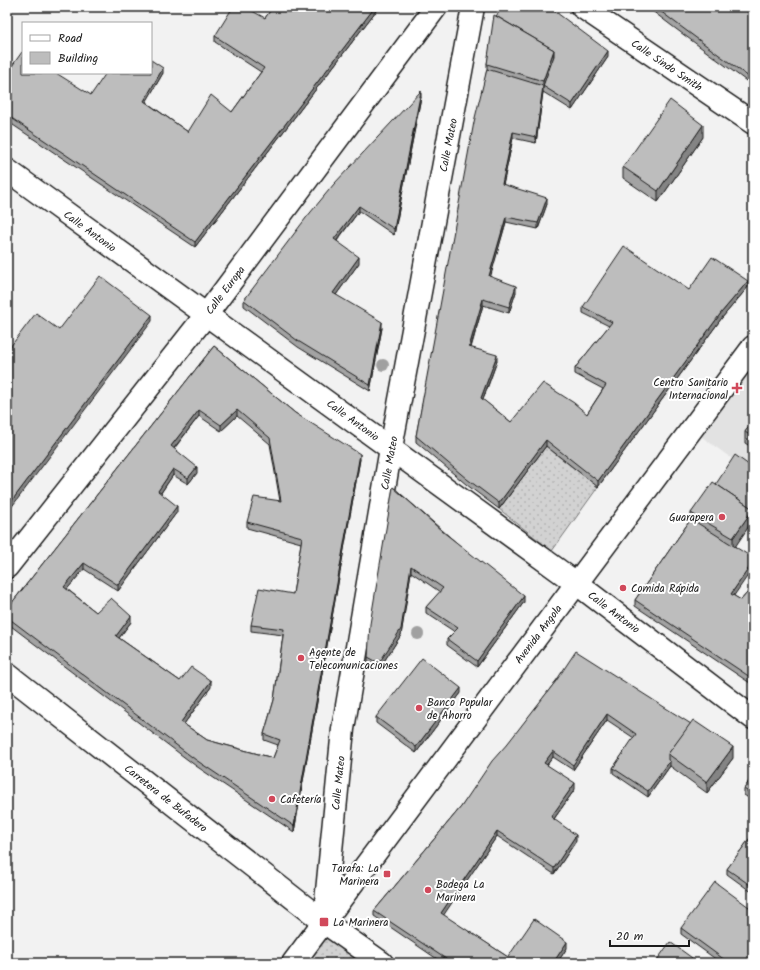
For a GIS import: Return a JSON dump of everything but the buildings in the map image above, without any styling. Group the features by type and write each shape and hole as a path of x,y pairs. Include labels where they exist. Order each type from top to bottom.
{"street":[{"name":"Calle Europa","path":"7,568 206,315 436,7"},
{"name":"Calle Mateo","path":"324,922 343,729 391,448 473,7"},
{"name":"Calle Sindo Smith","path":"582,7 753,123"},
{"name":"Calle Antonio","path":"7,170 576,583 753,718"},
{"name":"Avenida Angola","path":"292,963 753,347"},
{"name":"Carretera de Bufadero","path":"7,674 324,922 382,963"}],"shaded area":[{"name":"Centro Sanitario Internacional","path":"753,347 753,474 691,429"},
{"path":"544,445 598,487 552,551 499,509"},
{"path":"324,922 382,963 292,963"}],"place":[{"name":"Centro Sanitario Internacional","path":"737,388"},
{"name":"Guarapera","path":"722,517"},
{"name":"Comida Rápida","path":"623,588"},
{"name":"Agente de Telecomunicaciones","path":"301,658"},
{"name":"Banco Popular de Ahorro","path":"419,708"},
{"name":"Cafetería","path":"272,799"},
{"name":"Tarafa: La Marinera","path":"387,874"},
{"name":"Bodega La Marinera","path":"428,890"},
{"name":"La Marinera","path":"324,922"}]}
